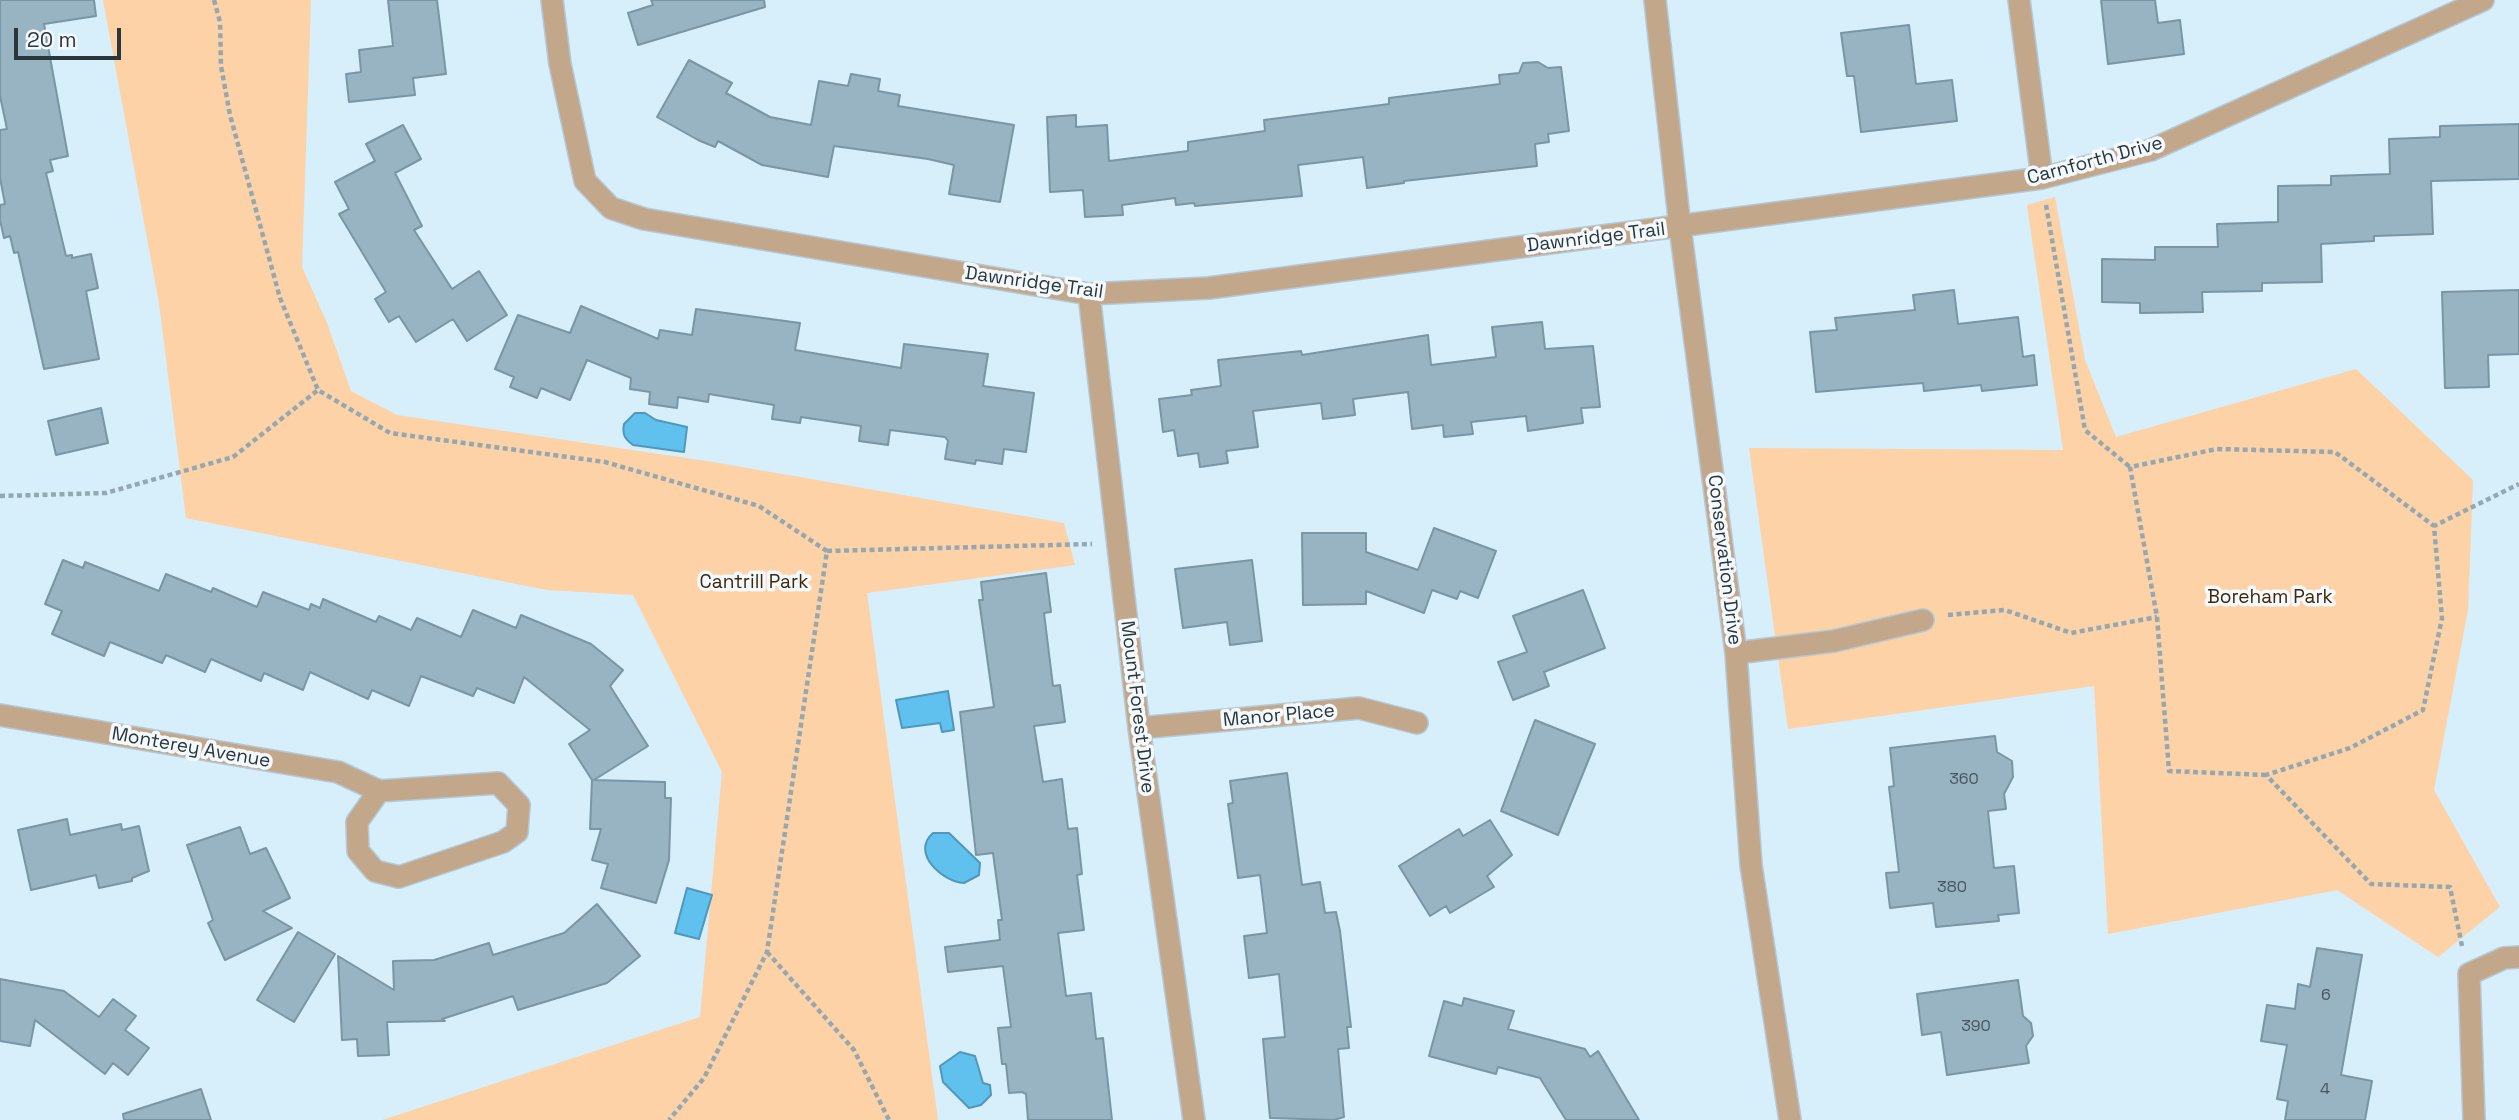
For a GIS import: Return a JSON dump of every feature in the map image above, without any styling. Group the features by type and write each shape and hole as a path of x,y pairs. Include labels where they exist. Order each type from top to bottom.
{"street":[{"name":"Dawnridge Trail","path":"552,0 560,64 585,181 611,208 645,219 1088,294 1209,288 1680,227"},
{"name":"Conservation Drive","path":"1655,0 1680,227 1736,653 1751,865 1790,1120"},
{"path":"2019,0 2042,178"},
{"name":"Carnforth Drive","path":"1680,227 2042,178 2151,150 2483,0"},
{"name":"Mount Forest Drive","path":"1088,294 1139,728 1194,1120"},
{"path":"1736,653 1834,641 1923,620"},
{"name":"Manor Place","path":"1139,728 1359,708 1417,723"},
{"name":"Monterey Avenue","path":"0,715 338,772 379,791 498,783 519,805 517,832 503,842 400,877 375,870 358,851 357,822 379,791"},
{"path":"2474,1120 2469,974 2504,958 2519,957"}],"path":[{"path":"214,0 220,22 221,66 230,115 280,298 318,390 390,433 605,462 759,506 827,551 1117,544"},
{"path":"2042,178 2085,430 2130,467 2157,617 2169,771 2266,775 2350,748 2423,710 2442,618 2434,526 2335,452 2217,449 2130,467"},
{"path":"0,496 106,493 233,457 318,390"},
{"path":"2434,526 2519,484"},
{"path":"669,1120 704,1078 767,952 827,551"},
{"path":"1923,620 1964,611 2005,610 2071,633 2157,617"},
{"path":"2266,775 2371,884 2450,887 2469,974"},
{"path":"767,952 854,1050 889,1120"}],"green space":[{"name":"Cantrill Park","path":"103,0 311,0 302,267 327,323 351,391 397,415 713,462 1064,523 1075,565 867,593 938,1120 382,1120 700,1017 722,772 633,595 547,590 186,518 159,303"},
{"name":"Boreham Park","path":"2055,197 2085,360 2116,437 2356,369 2473,480 2468,610 2434,790 2500,907 2438,957 2337,890 2108,934 2094,686 1788,729 1749,448 2063,450 2027,205"}],"water":[{"path":"635,413 645,413 656,420 687,427 684,452 630,443 624,434 624,424"},
{"path":"948,691 954,730 942,732 940,723 902,728 896,700"},
{"path":"933,833 949,833 980,863 979,875 964,883 947,878 939,872 927,857 925,849"},
{"path":"687,888 712,895 699,939 675,933"},
{"path":"960,1052 975,1056 983,1083 990,1085 991,1095 981,1105 969,1108 943,1082 940,1066"}],"building":[{"path":"0,0 94,0 96,16 44,24 68,156 50,160 53,171 46,173 66,256 72,255 72,258 91,254 98,288 86,291 99,359 44,369 18,252 14,253 10,236 4,238 0,220 0,205 5,204 0,178 0,130 7,129 0,96"},
{"path":"388,0 437,0 446,74 413,78 415,95 349,102 346,74 361,72 359,50 393,46"},
{"path":"651,0 764,0 765,7 638,45 628,13 653,5"},
{"path":"2101,0 2155,0 2158,23 2180,20 2184,54 2108,64"},
{"path":"1909,25 1916,84 1952,80 1957,121 1861,132 1854,76 1847,76 1841,33"},
{"path":"689,60 732,83 726,93 770,117 811,125 819,81 848,86 851,74 880,79 878,91 900,95 898,106 1014,125 1000,202 949,194 954,165 928,159 834,146 828,177 762,165 718,141 715,147 698,140 657,117"},
{"path":"1538,62 1548,68 1561,67 1569,131 1548,134 1549,142 1535,144 1537,166 1404,181 1367,188 1363,157 1298,165 1302,196 1195,206 1194,203 1176,205 1175,198 1122,205 1123,215 1085,217 1083,190 1050,192 1047,117 1076,115 1076,127 1107,125 1109,161 1188,151 1188,142 1265,131 1264,120 1389,104 1389,98 1500,84 1499,75 1519,73 1523,63"},
{"path":"2519,124 2519,179 2431,181 2433,234 2374,236 2374,241 2321,244 2322,282 2262,283 2262,291 2202,292 2203,312 2140,313 2140,303 2102,302 2102,259 2155,260 2155,247 2218,247 2217,224 2278,222 2278,186 2331,185 2331,176 2390,174 2389,139 2440,137 2440,126"},
{"path":"403,125 421,159 395,173 422,226 414,230 452,289 479,271 507,315 467,341 453,319 416,342 399,316 389,322 375,299 386,292 339,214 349,209 335,182 375,161 366,144"},
{"path":"1954,290 1958,324 2018,317 2023,357 2034,355 2037,385 1982,391 1981,385 1924,391 1923,383 1816,392 1810,332 1837,330 1835,318 1915,310 1913,295"},
{"path":"2519,290 2519,354 2488,355 2489,387 2445,388 2442,292"},
{"path":"581,306 658,339 660,330 692,335 696,309 800,323 795,350 901,368 904,344 988,354 983,386 1034,393 1026,452 1004,449 1002,464 976,460 975,464 945,459 948,441 945,437 890,430 888,445 859,441 861,426 801,417 800,423 772,419 774,405 709,394 708,402 678,397 677,408 649,404 650,392 630,389 631,378 587,360 570,400 541,388 537,398 510,387 514,377 495,369 518,315 570,333"},
{"path":"1542,322 1545,349 1593,346 1600,407 1581,408 1583,423 1528,431 1526,416 1471,422 1473,434 1444,437 1443,425 1412,429 1408,392 1353,399 1355,415 1323,419 1321,403 1253,411 1258,447 1226,451 1228,463 1200,467 1198,453 1178,456 1174,430 1163,432 1159,399 1192,395 1191,390 1221,386 1218,360 1301,351 1302,355 1428,335 1431,365 1496,357 1492,327"},
{"path":"101,408 108,443 56,455 48,421"},
{"path":"1434,528 1496,551 1478,598 1460,591 1457,599 1432,590 1424,613 1366,591 1366,604 1303,605 1302,533 1366,533 1366,552 1418,570"},
{"path":"63,560 83,568 85,562 159,591 166,574 211,592 213,588 257,607 263,592 309,610 311,604 320,608 323,599 376,622 379,616 411,630 417,618 461,637 473,610 516,628 521,615 591,644 623,670 610,686 648,746 594,780 665,782 665,798 671,798 669,860 656,903 601,888 608,864 592,860 601,829 590,829 592,780 569,744 590,730 524,677 514,703 477,688 473,696 421,676 409,706 372,690 368,699 310,672 303,690 264,673 261,681 211,659 205,672 166,655 162,663 110,642 104,656 52,634 62,611 45,604"},
{"path":"1252,560 1262,641 1230,645 1227,622 1183,628 1175,569"},
{"path":"1046,573 1051,612 1044,613 1053,686 1060,685 1065,722 1034,726 1043,782 1062,779 1068,829 1077,828 1082,874 1077,875 1084,930 1058,933 1066,996 1091,993 1096,1039 1103,1038 1112,1120 1028,1120 1026,1094 1009,1093 1006,1064 1002,1064 998,1028 1011,1027 1003,966 948,972 945,947 1000,940 998,920 1002,920 993,853 976,855 960,712 994,707 979,600 983,600 981,582"},
{"path":"1583,590 1605,648 1544,672 1549,686 1513,700 1498,662 1527,652 1513,616"},
{"path":"1535,720 1595,744 1558,835 1501,811"},
{"path":"1995,736 1997,752 2012,761 2013,777 2004,794 2006,809 1988,811 1994,868 2014,866 2019,913 1998,915 1999,921 1936,927 1933,903 1890,908 1886,873 1899,872 1889,787 1894,786 1890,748"},
{"path":"1287,773 1302,885 1320,882 1325,913 1336,912 1340,931 1351,1027 1347,1027 1349,1048 1338,1049 1344,1117 1334,1120 1270,1118 1263,1039 1285,1037 1279,974 1249,978 1244,936 1267,933 1260,875 1238,878 1228,804 1233,803 1230,781"},
{"path":"67,819 70,835 121,824 122,830 139,826 149,871 132,878 132,881 99,888 96,875 31,890 18,830"},
{"path":"1490,820 1512,855 1487,876 1494,887 1450,913 1446,906 1430,916 1399,866 1459,829 1463,836"},
{"path":"240,827 250,854 266,848 290,898 263,911 292,928 225,960 208,923 213,920 187,845"},
{"path":"597,904 640,956 607,983 518,1010 513,996 442,1019 445,1021 387,1022 389,1055 358,1056 357,1039 342,1040 338,956 394,990 393,961 434,960 489,943 493,955 564,933"},
{"path":"298,932 335,954 294,1022 257,1000"},
{"path":"2317,948 2362,955 2341,1075 2372,1081 2365,1120 2285,1120 2288,1101 2277,1099 2287,1045 2261,1041 2267,1005 2295,1009 2298,984 2310,987"},
{"path":"0,979 64,991 99,1017 113,999 136,1016 125,1030 149,1048 128,1075 113,1063 105,1074 35,1020 30,1046 0,1041"},
{"path":"2018,980 2023,1016 2031,1023 2033,1036 2026,1046 2029,1063 1947,1075 1941,1032 1922,1035 1917,994"},
{"path":"1464,998 1514,1011 1508,1029 1585,1049 1590,1057 1598,1051 1639,1120 1566,1120 1540,1078 1498,1067 1496,1074 1429,1056 1444,1001 1462,1006"},
{"path":"201,1089 211,1120 124,1120 123,1114"}]}
